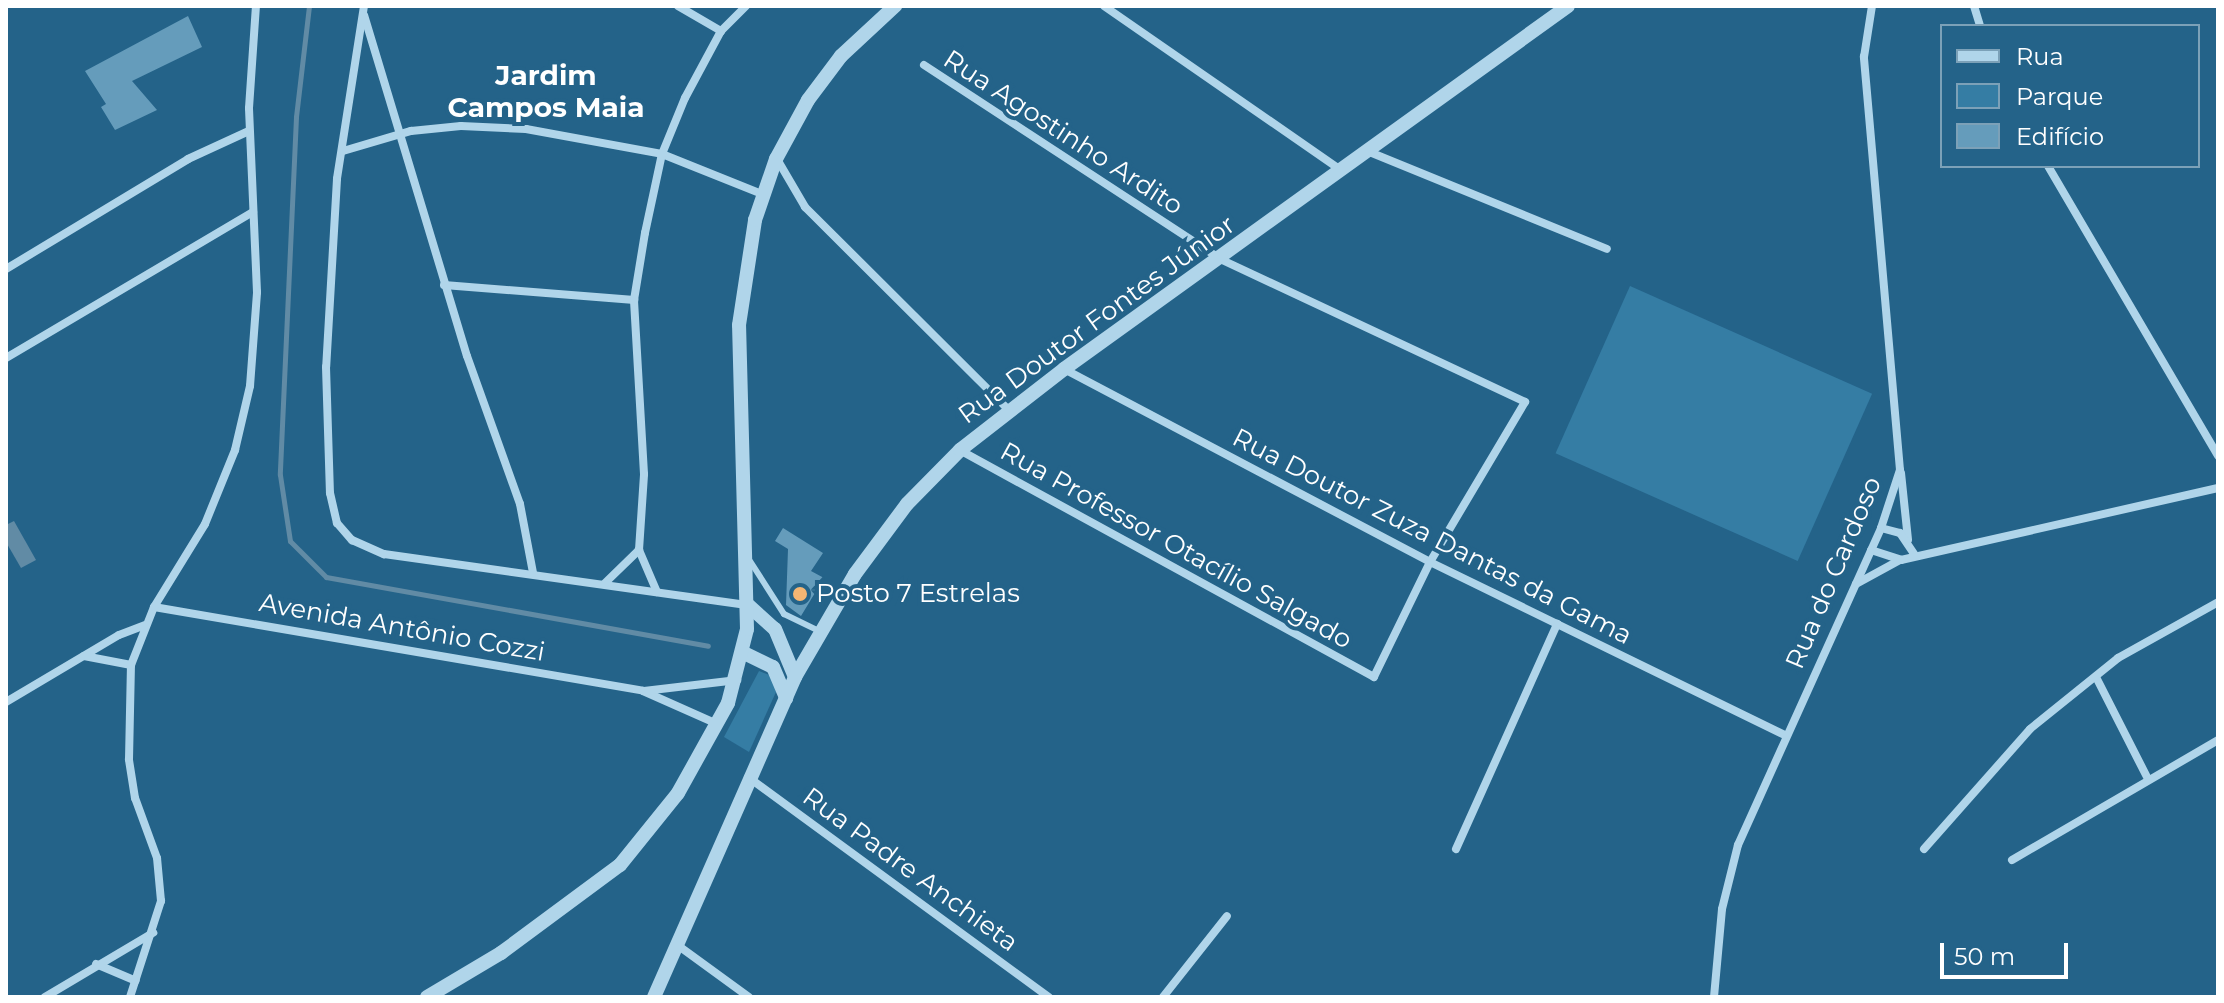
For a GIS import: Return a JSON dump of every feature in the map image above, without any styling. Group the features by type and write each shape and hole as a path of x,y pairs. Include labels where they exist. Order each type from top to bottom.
{"street":[{"path":"130,997 153,933 161,883 129,759 131,665 154,607 187,561 235,450 254,352 249,131 256,6"},
{"path":"678,6 721,31"},
{"path":"657,592 639,550 644,474 634,300 662,154 685,98 721,31 746,6"},
{"path":"427,997 512,946 620,865 650,834 717,724 737,680 744,653 748,605 739,325 762,194 776,159 808,100 841,56 895,6"},
{"path":"1104,6 1341,170"},
{"name":"Rua Doutor Fontes Júnior","path":"654,997 750,769 795,677 855,574 907,504 960,450 1064,369 1568,6"},
{"name":"Rua do Cardoso","path":"1714,997 1722,909 1738,845 1881,528 1900,470 1864,57 1872,6"},
{"path":"364,10 397,133 444,285 520,504 533,573"},
{"path":"364,10 350,71 326,367 330,493 337,523 352,540 384,554 748,605 775,629 795,677"},
{"name":"Rua Agostinho Ardito","path":"924,65 1220,259 1525,402 1430,562"},
{"path":"343,151 397,133 461,126 526,129 662,154 762,194"},
{"path":"6,269 188,159 249,131"},
{"path":"1367,151 1607,249"},
{"path":"776,159 805,207 1010,411"},
{"path":"2049,168 2218,456"},
{"path":"6,358 253,212"},
{"path":"444,285 634,300"},
{"name":"Rua Doutor Zuza Dantas da Gama","path":"1064,369 1430,562 1785,735"},
{"name":"Rua Professor Otacílio Salgado","path":"960,450 1374,677 1430,562"},
{"path":"1900,470 1909,512 1908,540 1914,554"},
{"path":"1855,584 1914,554 2218,488"},
{"path":"1881,528 1908,540"},
{"path":"604,584 639,550"},
{"path":"1871,550 1901,560"},
{"path":"1924,849 2030,729 2118,658 2218,602"},
{"name":"Avenida Antônio Cozzi","path":"154,607 643,691 717,724"},
{"path":"1456,849 1557,624"},
{"path":"6,702 83,656 145,625"},
{"path":"744,653 773,667 786,698"},
{"path":"83,656 131,665"},
{"path":"2096,677 2147,777"},
{"name":"Avenida Antônio Cozzi","path":"643,691 737,680"},
{"path":"2012,860 2147,777 2218,740"},
{"name":"Rua Padre Anchieta","path":"750,769 1049,997"},
{"path":"1163,997 1227,916"},
{"path":"45,997 153,933"},
{"path":"676,944 749,997"},
{"path":"96,964 136,981"}],"lane":[{"path":"747,555 784,614 821,632"}],"green space":[{"path":"1630,286 1872,394 1798,561 1556,453"},
{"path":"759,671 772,676 776,692 749,752 724,737"}],"shaded area":[{"path":"14,521 36,560 21,568 6,542 6,525"}],"building":[{"path":"188,16 202,47 132,81 157,110 115,130 101,107 106,104 85,71"},
{"path":"783,528 823,553 811,571 824,578 801,616 786,605 788,549 775,541"}],"waterway":[{"path":"309,6 296,117 280,475 290,541 326,577 708,646"}],"place":[{"name":"Posto 7 Estrelas","path":"800,594"}],"district":[{"name":"Jardim Campos Maia","path":"546,91"}]}
